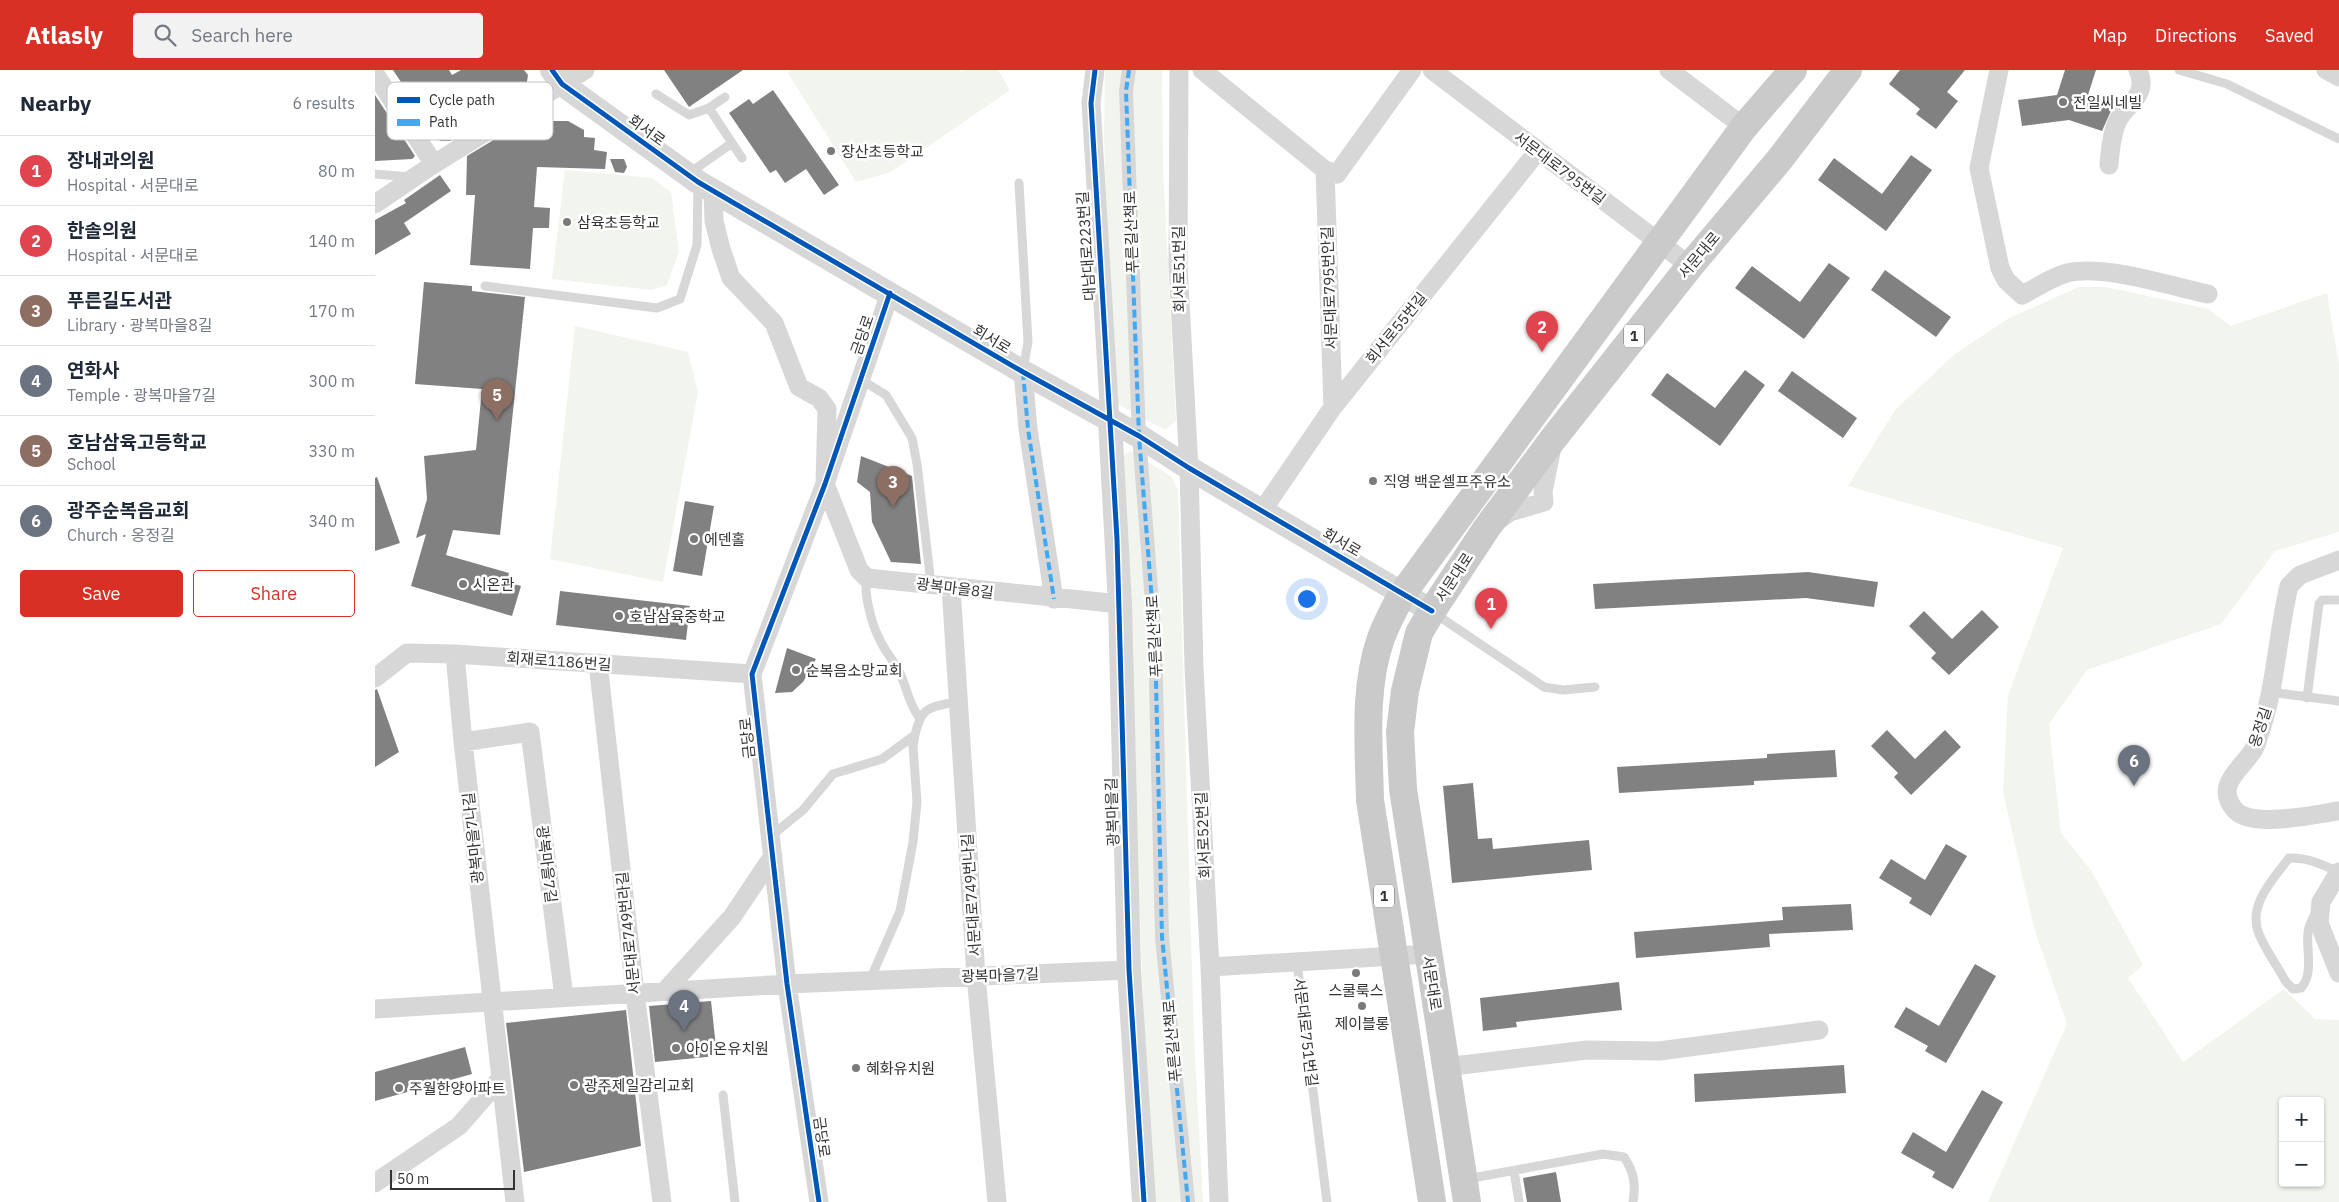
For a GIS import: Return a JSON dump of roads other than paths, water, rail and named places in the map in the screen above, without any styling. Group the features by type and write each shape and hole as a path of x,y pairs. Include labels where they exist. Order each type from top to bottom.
{"main road":[{"name":"서문대로","path":"1465,1191 1403,789 1400,732 1405,691 1419,633 1486,529 1553,439 1690,266 1780,158 1848,70"},
{"name":"서문대로","path":"1432,1202 1393,956 1371,800 1369,732 1375,662 1381,638 1403,593 1744,126 1786,75"}],"street":[{"path":"557,77 585,70"},
{"name":"대남대로223번길","path":"1095,70 1091,103 1110,421"},
{"name":"푸른길산책로","path":"1129,70 1126,91 1139,436 1155,640 1162,937 1188,1202"},
{"name":"회서로51번길","path":"1179,70 1178,265 1189,468"},
{"path":"1202,70 1325,170 1337,174 1412,70"},
{"name":"서문대로795번길","path":"1432,70 1537,152 1690,266"},
{"path":"1669,70 1744,126"},
{"path":"1999,70 1979,168 2000,268 2006,280 2022,296 2065,273 2083,270 2102,270 2208,294"},
{"path":"2109,165 2109,151 2117,120 2136,98 2140,90 2139,70"},
{"path":"2327,70 2339,77"},
{"path":"375,74 387,92"},
{"name":"회서로","path":"557,77 700,182 1023,372 1139,436 1189,468 1432,611"},
{"path":"418,140 434,164"},
{"path":"375,204 468,140"},
{"name":"회서로55번길","path":"1263,511 1333,406 1537,152"},
{"name":"서문대로795번안길","path":"1325,170 1333,406"},
{"path":"700,182 731,278 774,323 799,387 819,398 827,409 825,484 863,574"},
{"name":"금당로","path":"819,1202 787,984 752,674 825,484 889,293"},
{"path":"1023,372 1028,429 1054,599"},
{"name":"광복마을길","path":"1110,421 1119,604 1129,970 1144,1202"},
{"name":"회서로52번길","path":"1189,468 1194,668 1210,967 1219,1202"},
{"name":"옹정길","path":"2339,560 2300,575 2289,586 2267,710 2253,751 2232,775 2227,787 2229,799 2235,810 2258,820 2339,811"},
{"name":"광복마을8길","path":"863,574 951,587 1054,599 1119,604"},
{"name":"서문대로749번나길","path":"951,587 976,976 997,1202"},
{"name":"회재로1186번길","path":"375,678 407,653 455,654 752,674"},
{"name":"광복마을7나길","path":"455,654 463,742 515,1202"},
{"name":"서문대로749번라길","path":"598,663 635,993 662,1202"},
{"name":"광복마을7길","path":"463,742 530,732 564,997"},
{"path":"665,991 732,917 773,856"},
{"path":"2339,872 2321,902 2319,923 2339,973"},
{"name":"서문대로751번길","path":"1297,963 1428,954"},
{"path":"1210,967 1297,963"},
{"name":"광복마을7길","path":"375,1009 787,984 1129,970"},
{"path":"1445,1067 1587,1050 1659,1051 1819,1030"},
{"path":"375,1182 459,1126 501,1078"}],"lane":[{"path":"2179,70 2237,88 2339,139"},
{"path":"656,94 689,115 709,108 725,97"},
{"path":"709,108 742,158"},
{"path":"485,286 657,308 680,299 697,245 700,182 732,142"},
{"path":"375,174 415,178"},
{"path":"1019,183 1028,342 1023,372"},
{"path":"861,380 886,395 912,438 931,584"},
{"path":"863,574 878,638 900,673 912,708 919,717"},
{"path":"2307,698 2319,604 2322,600 2339,600"},
{"path":"1432,611 1544,687 1563,690 1595,687"},
{"path":"2270,692 2339,701"},
{"path":"871,980 900,911 913,842 917,802 913,746 919,717 927,709 958,701"},
{"path":"770,836 803,810 833,774 882,759 915,735"},
{"path":"2321,902 2308,930 2310,956 2305,982 2301,988 2293,989 2258,934 2256,916 2259,902 2289,858 2300,857 2339,872"},
{"name":"서문대로751번길","path":"1297,963 1327,1202"},
{"path":"723,1095 735,1202"},
{"path":"1465,1191 1514,1171 1603,1154 1624,1157 1633,1170 1635,1189 1633,1202"},
{"path":"1514,1171 1519,1202"}],"place":[{"name":"전일씨네빌","path":"2063,102"},
{"name":"장산초등학교","path":"831,151"},
{"name":"삼육초등학교","path":"567,222"},
{"name":"한솔의원","path":"1542,352"},
{"name":"호남삼육고등학교","path":"497,420"},
{"name":"직영 백운셀프주유소","path":"1373,481"},
{"name":"푸른길도서관","path":"893,507"},
{"name":"에덴홀","path":"694,539"},
{"name":"시온관","path":"463,584"},
{"name":"호남삼육중학교","path":"619,616"},
{"name":"장내과의원","path":"1491,629"},
{"name":"순복음소망교회","path":"796,670"},
{"name":"광주순복음교회","path":"2134,786"},
{"name":"스쿨룩스","path":"1356,973"},
{"name":"제이블롱","path":"1362,1006"},
{"name":"연화사","path":"684,1031"},
{"name":"아이온유치원","path":"676,1048"},
{"name":"혜화유치원","path":"856,1068"},
{"name":"광주제일감리교회","path":"574,1085"},
{"name":"주월한양아파트","path":"399,1088"}]}
